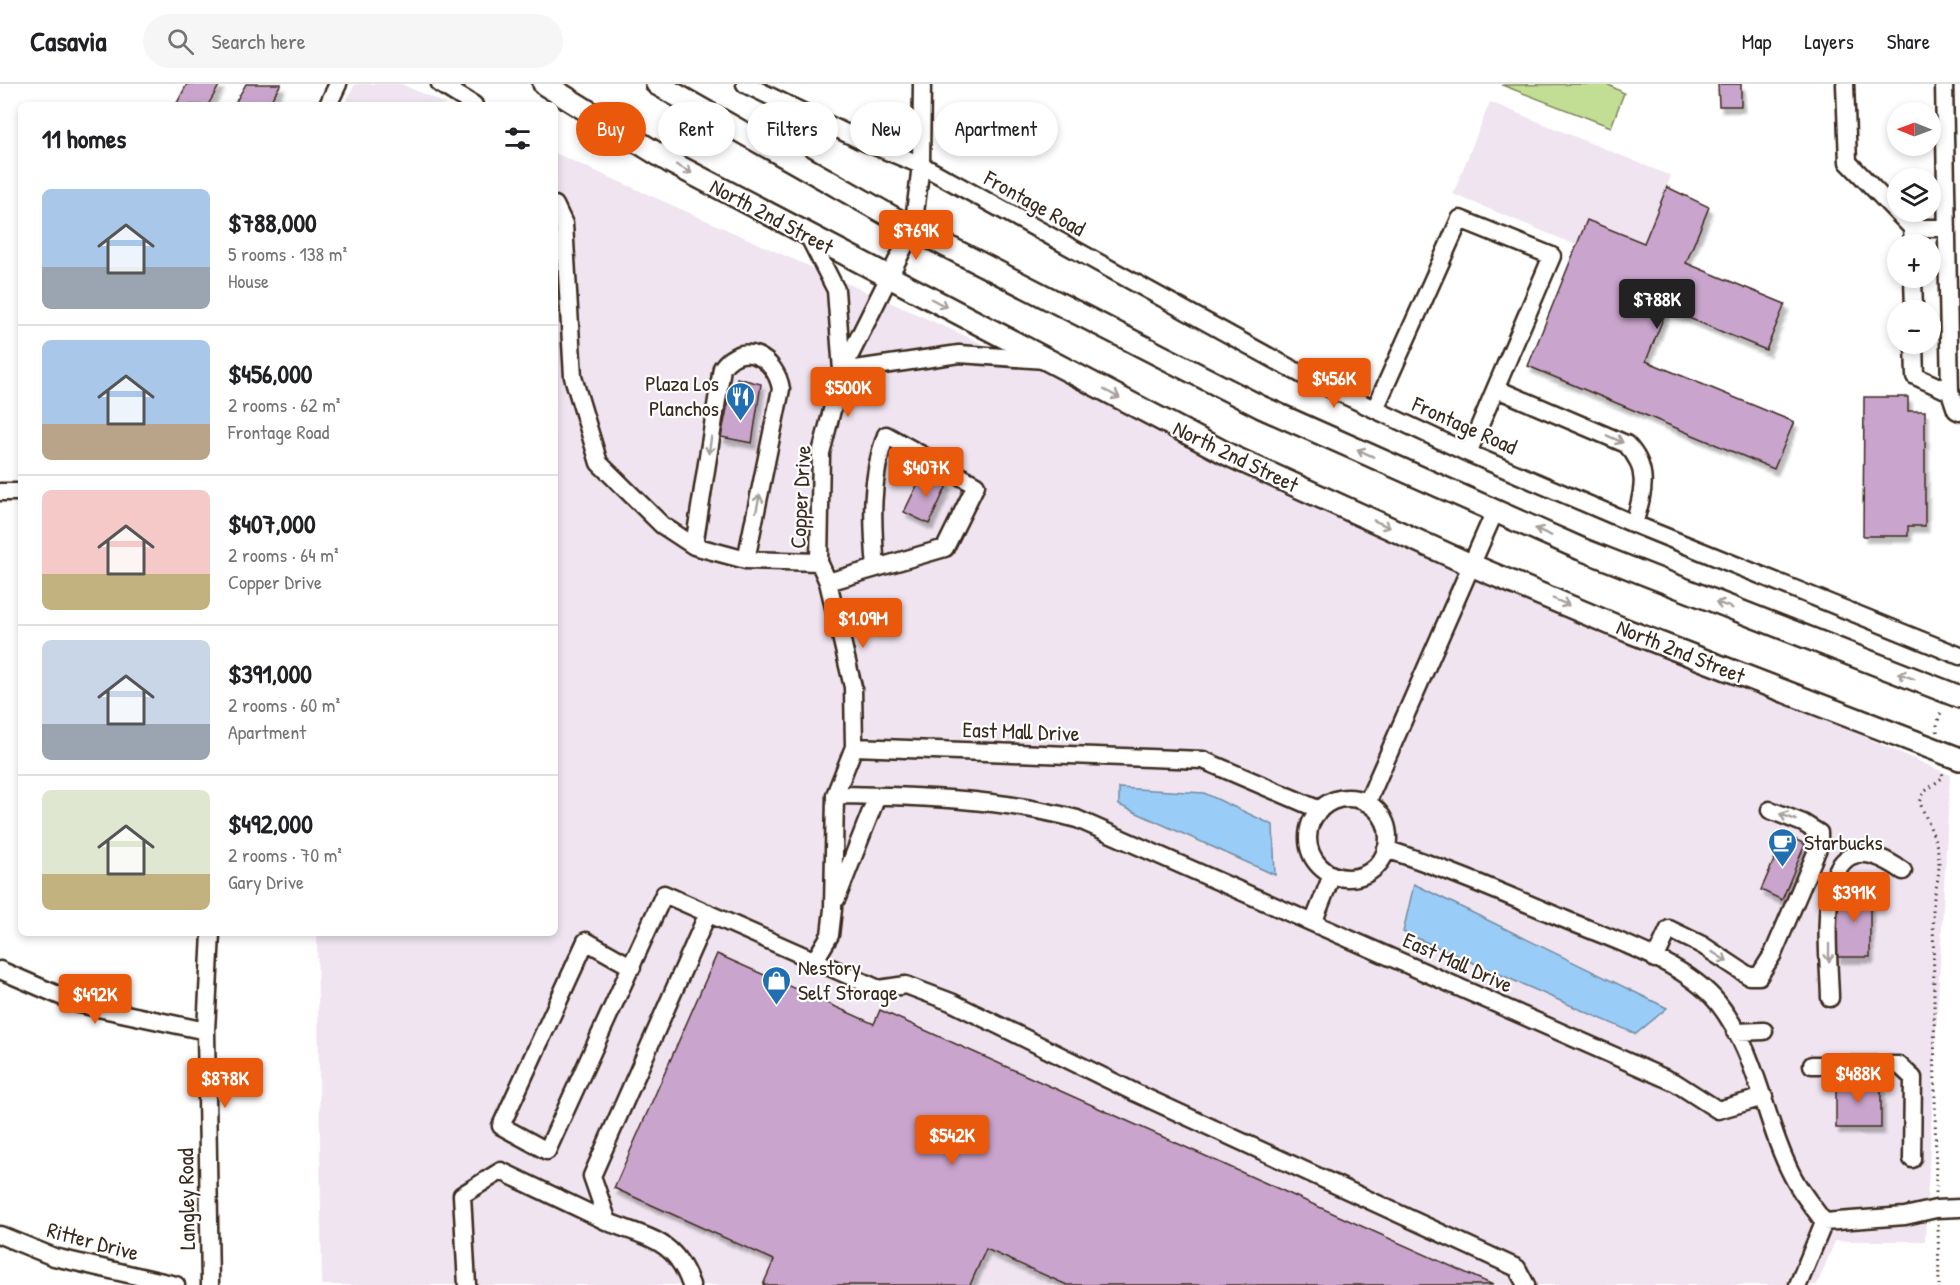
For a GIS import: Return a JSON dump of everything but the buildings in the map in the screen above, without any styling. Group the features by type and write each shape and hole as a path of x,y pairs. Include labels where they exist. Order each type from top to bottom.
{"main road":[{"name":"North 2nd Street","path":"544,84 672,163 1233,457 1471,565 1628,631 1960,759"},
{"path":"657,84 913,229 1261,407 1581,549 1954,695"}],"street":[{"path":"329,102 338,84"},
{"path":"440,84 469,102"},
{"name":"Frontage Road","path":"745,84 860,140 921,165 1263,354 1468,453 1634,524 1960,656"},
{"name":"Copper Drive","path":"854,747 853,687 828,582 819,562 821,453 842,370 913,229 921,165 922,84"},
{"path":"1845,84 1848,162 1910,234"},
{"path":"1944,84 1950,392 1956,410 1960,412"},
{"path":"558,211 564,224 573,377 599,464 662,525 694,546 746,560 819,562"},
{"path":"1375,409 1460,219 1552,256 1468,453"},
{"path":"1921,234 1947,228"},
{"path":"808,235 836,290 842,370 959,354 1048,360"},
{"path":"694,546 722,368 729,358 744,354 760,357 772,365 779,375 781,389 746,560"},
{"path":"1914,354 1915,376 1950,392"},
{"path":"1497,388 1626,444 1635,454 1642,470 1644,492 1634,524"},
{"path":"828,582 945,548 976,485 886,435 879,452 874,487 872,521 876,568"},
{"path":"0,492 18,492"},
{"path":"1367,803 1495,511"},
{"path":"814,960 830,936 833,909 835,795 854,747"},
{"name":"East Mall Drive","path":"854,747 1203,760 1320,810"},
{"name":"East Mall Drive","path":"835,795 1037,808 1077,819 1676,1083 1718,1110 1764,1097"},
{"path":"833,909 877,796"},
{"path":"1342,798 1367,803 1378,811 1385,823 1388,836 1386,849 1380,861 1371,871 1345,878 1332,875 1317,862 1309,845 1312,820 1330,802 1342,798"},
{"path":"1655,959 1669,929 1702,945 1749,976 1759,976 1773,954 1819,846 1819,833 1803,823 1770,810"},
{"path":"1386,849 1439,867 1655,959 1691,979 1717,1002 1735,1032 1764,1097 1793,1178 1824,1222"},
{"path":"1830,998 1829,889 1836,867 1850,856 1868,852 1887,860 1903,871"},
{"path":"1313,923 1332,875"},
{"path":"632,967 586,941 501,1126 548,1151 632,967 664,894 879,989 906,985 951,1002 1136,1093 1517,1268 1526,1285"},
{"path":"608,1222 592,1176 708,913"},
{"name":"Langley Road","path":"210,1285 206,1031 211,936"},
{"path":"0,970 79,1004 206,1031"},
{"path":"1735,1032 1764,1031"},
{"path":"1812,1065 1899,1065 1913,1077 1912,1159"},
{"path":"467,1285 462,1196 501,1171 608,1222 672,1249 684,1265 691,1285"},
{"path":"1824,1222 1905,1216 1936,1209 1960,1208"},
{"path":"1798,1285 1824,1222"},
{"name":"Ritter Drive","path":"0,1235 54,1257 176,1285"}],"path":[{"path":"1939,1285 1936,1209 1934,902 1941,853 1920,803 1923,793 1943,777 1937,724 1954,695"}],"shaded area":[{"path":"355,84 401,84 441,102 346,102"},
{"path":"1490,102 1671,176 1644,243 1587,220 1576,245 1453,194"},
{"path":"558,154 1950,775 1925,1241 1835,1241 1817,1285 322,1285 317,936 558,936"}],"green space":[{"path":"1607,84 1624,93 1611,127 1502,85"}],"water":[{"path":"1119,788 1204,793 1273,825 1275,875 1119,805"},
{"path":"1414,884 1667,1008 1636,1034 1403,932"}],"place":[{"name":"Plaza Los Planchos","path":"740,422"},
{"name":"Starbucks","path":"1783,868"},
{"name":"Nestory Self Storage","path":"777,1006"}]}
